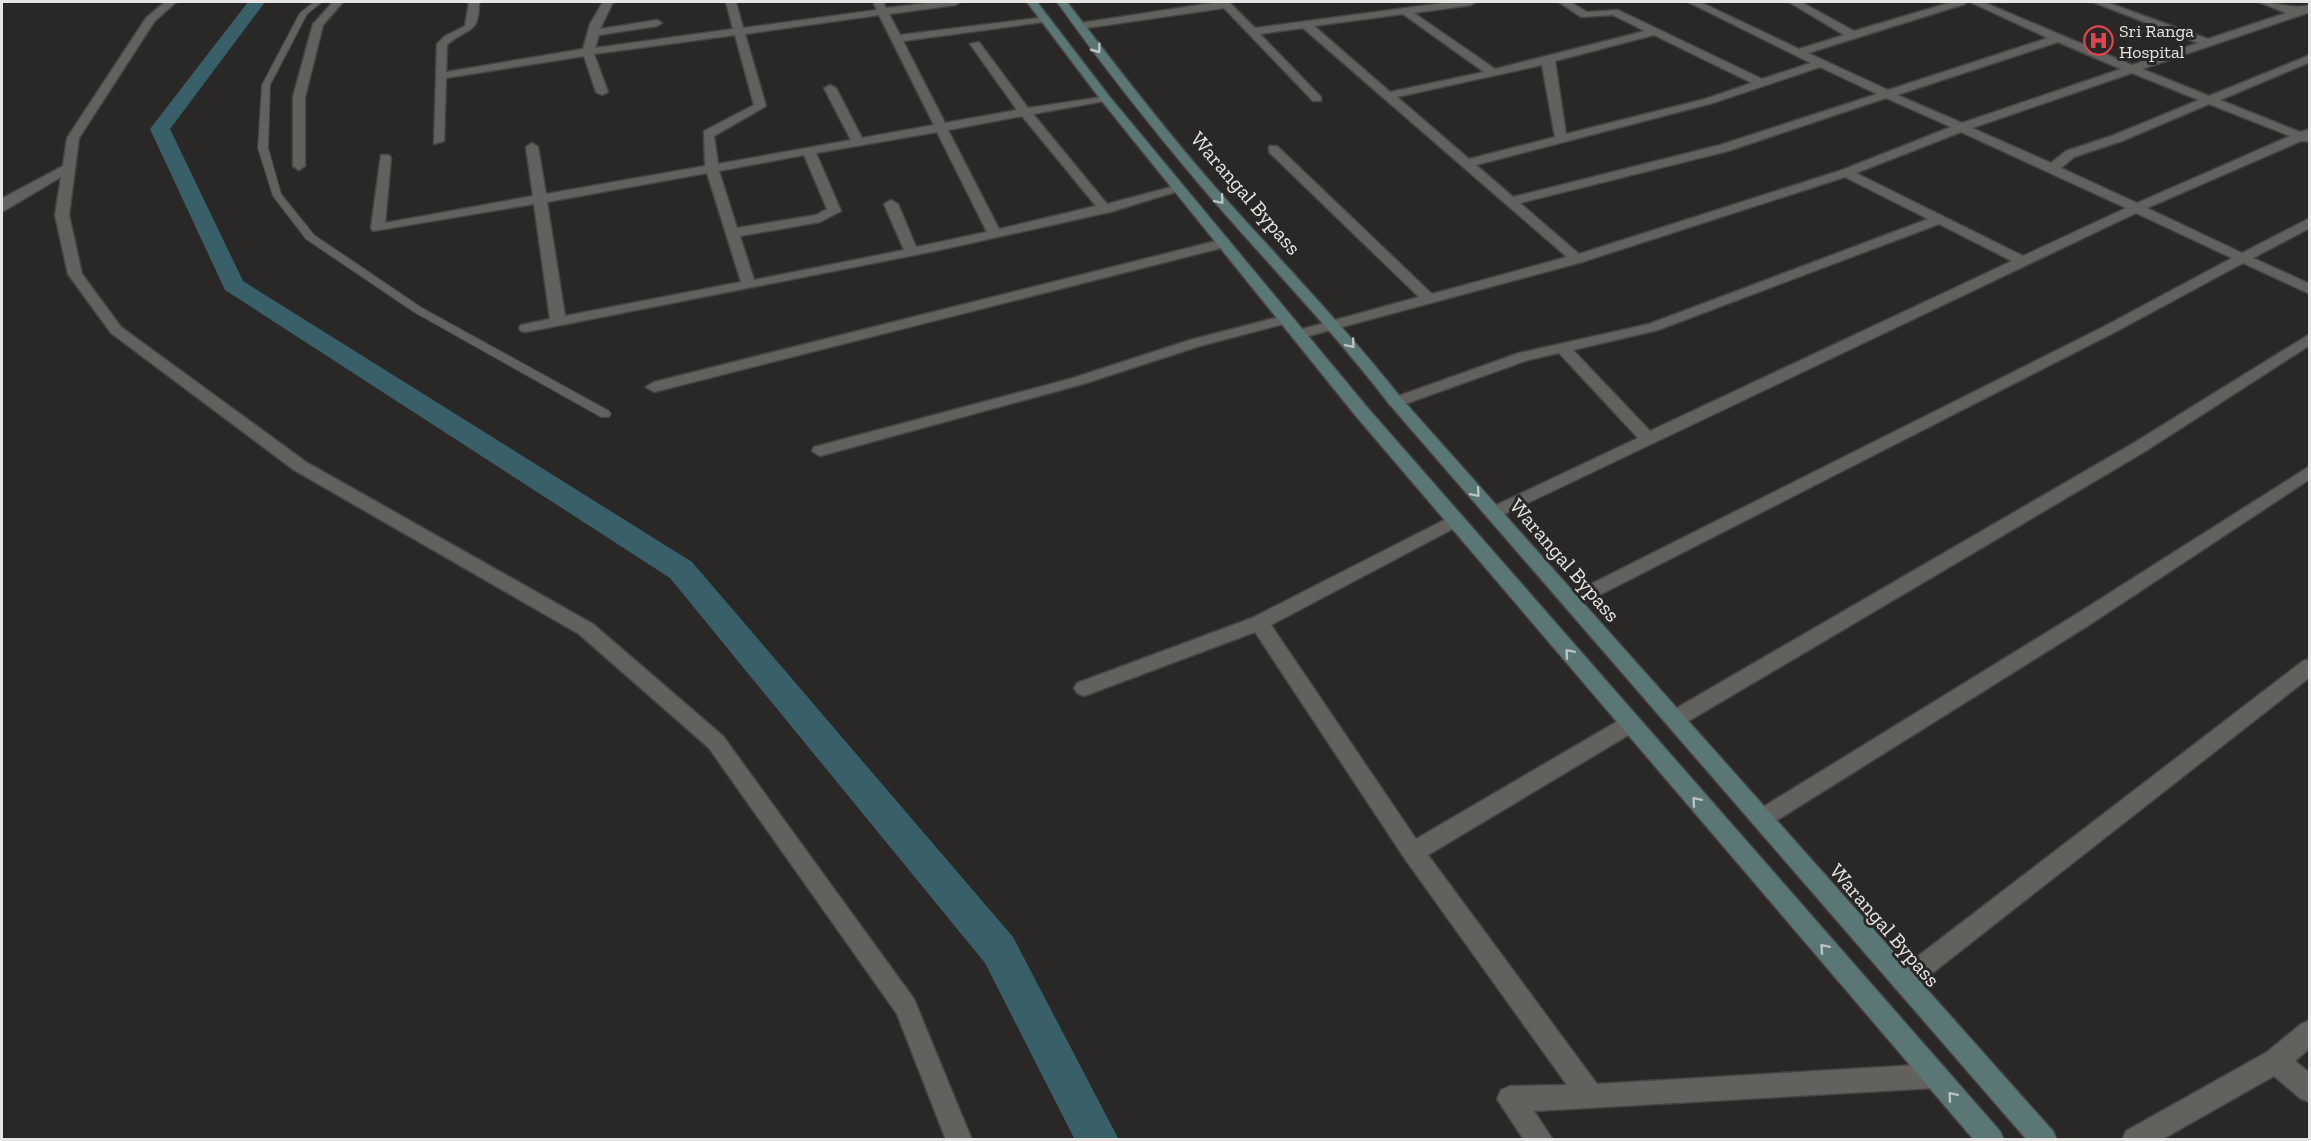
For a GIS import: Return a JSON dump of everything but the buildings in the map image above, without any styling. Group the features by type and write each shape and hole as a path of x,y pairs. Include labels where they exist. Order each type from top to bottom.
{"main road":[{"path":"1032,2 1105,98 1361,411 1991,1140"},
{"name":"Warangal Bypass","path":"1062,2 1131,93 1212,190 1334,325 1396,402 2044,1140"}],"street":[{"path":"171,2 150,20 73,138 62,215 75,274 116,330 300,466 586,629 716,742 906,1007 959,1140"},
{"path":"299,166 299,97 318,24 338,2"},
{"path":"438,141 442,44 469,29 474,21 474,2"},
{"path":"602,92 588,52 595,24 608,2"},
{"path":"731,2 760,106 708,134 712,170 749,285"},
{"path":"877,2 994,233"},
{"path":"440,76 588,52 955,2"},
{"path":"1252,32 1470,2"},
{"path":"1564,2 1585,15 1614,12 1761,83"},
{"path":"1693,2 2310,290"},
{"path":"1794,2 1853,35"},
{"path":"1799,52 1961,2"},
{"path":"1975,2 2131,69 2306,136"},
{"path":"2098,2 2208,42"},
{"path":"2264,2 2295,12"},
{"path":"1080,26 1226,3 1317,99"},
{"path":"1300,334 1577,259 1846,172 1960,128 2310,8"},
{"path":"1405,10 1493,73"},
{"path":"896,39 1043,19"},
{"path":"594,33 657,23"},
{"path":"1305,24 1577,259"},
{"path":"1386,96 1493,73 1655,32"},
{"path":"1509,202 1724,148 1885,93 2058,38"},
{"path":"975,44 1025,113 1105,209"},
{"path":"2054,169 2058,161 2070,154 2118,138 2310,58"},
{"path":"1550,59 1548,65 1561,139"},
{"path":"1465,164 1709,101 1821,63"},
{"path":"830,88 859,143"},
{"path":"385,158 378,228 1105,98"},
{"path":"1494,513 2134,209 2306,136"},
{"path":"532,147 558,321"},
{"path":"1273,149 1428,298"},
{"path":"732,233 820,218 834,211 808,152"},
{"path":"4,202 70,167"},
{"path":"1846,172 2023,261"},
{"path":"526,328 911,251 1105,209 1179,189"},
{"path":"891,204 911,251"},
{"path":"1396,402 1524,356 1653,327 1940,219"},
{"path":"1572,602 2081,344 2310,222"},
{"path":"654,387 1224,243"},
{"path":"820,451 1078,381 1195,343 1286,319"},
{"path":"1676,719 2138,448 2310,338"},
{"path":"1562,347 1649,440"},
{"path":"1763,818 2082,620 2310,471"},
{"path":"1084,688 1258,623 1456,520"},
{"path":"1258,623 1413,852 1591,1097"},
{"path":"1904,981 2310,666"},
{"path":"1413,852 1630,724"},
{"path":"2135,1140 2276,1061 2310,1032"},
{"path":"2276,1061 2310,1090"},
{"path":"1540,1140 1510,1099 1591,1097 1935,1076"}],"lane":[{"path":"318,2 304,13 266,85 263,148 276,194 310,237 408,304 605,414"}],"waterway":[{"path":"256,2 160,129 233,285 681,570 999,950 1098,1140"}],"place":[{"name":"Sri Ranga Hospital","path":"2098,41"}]}
